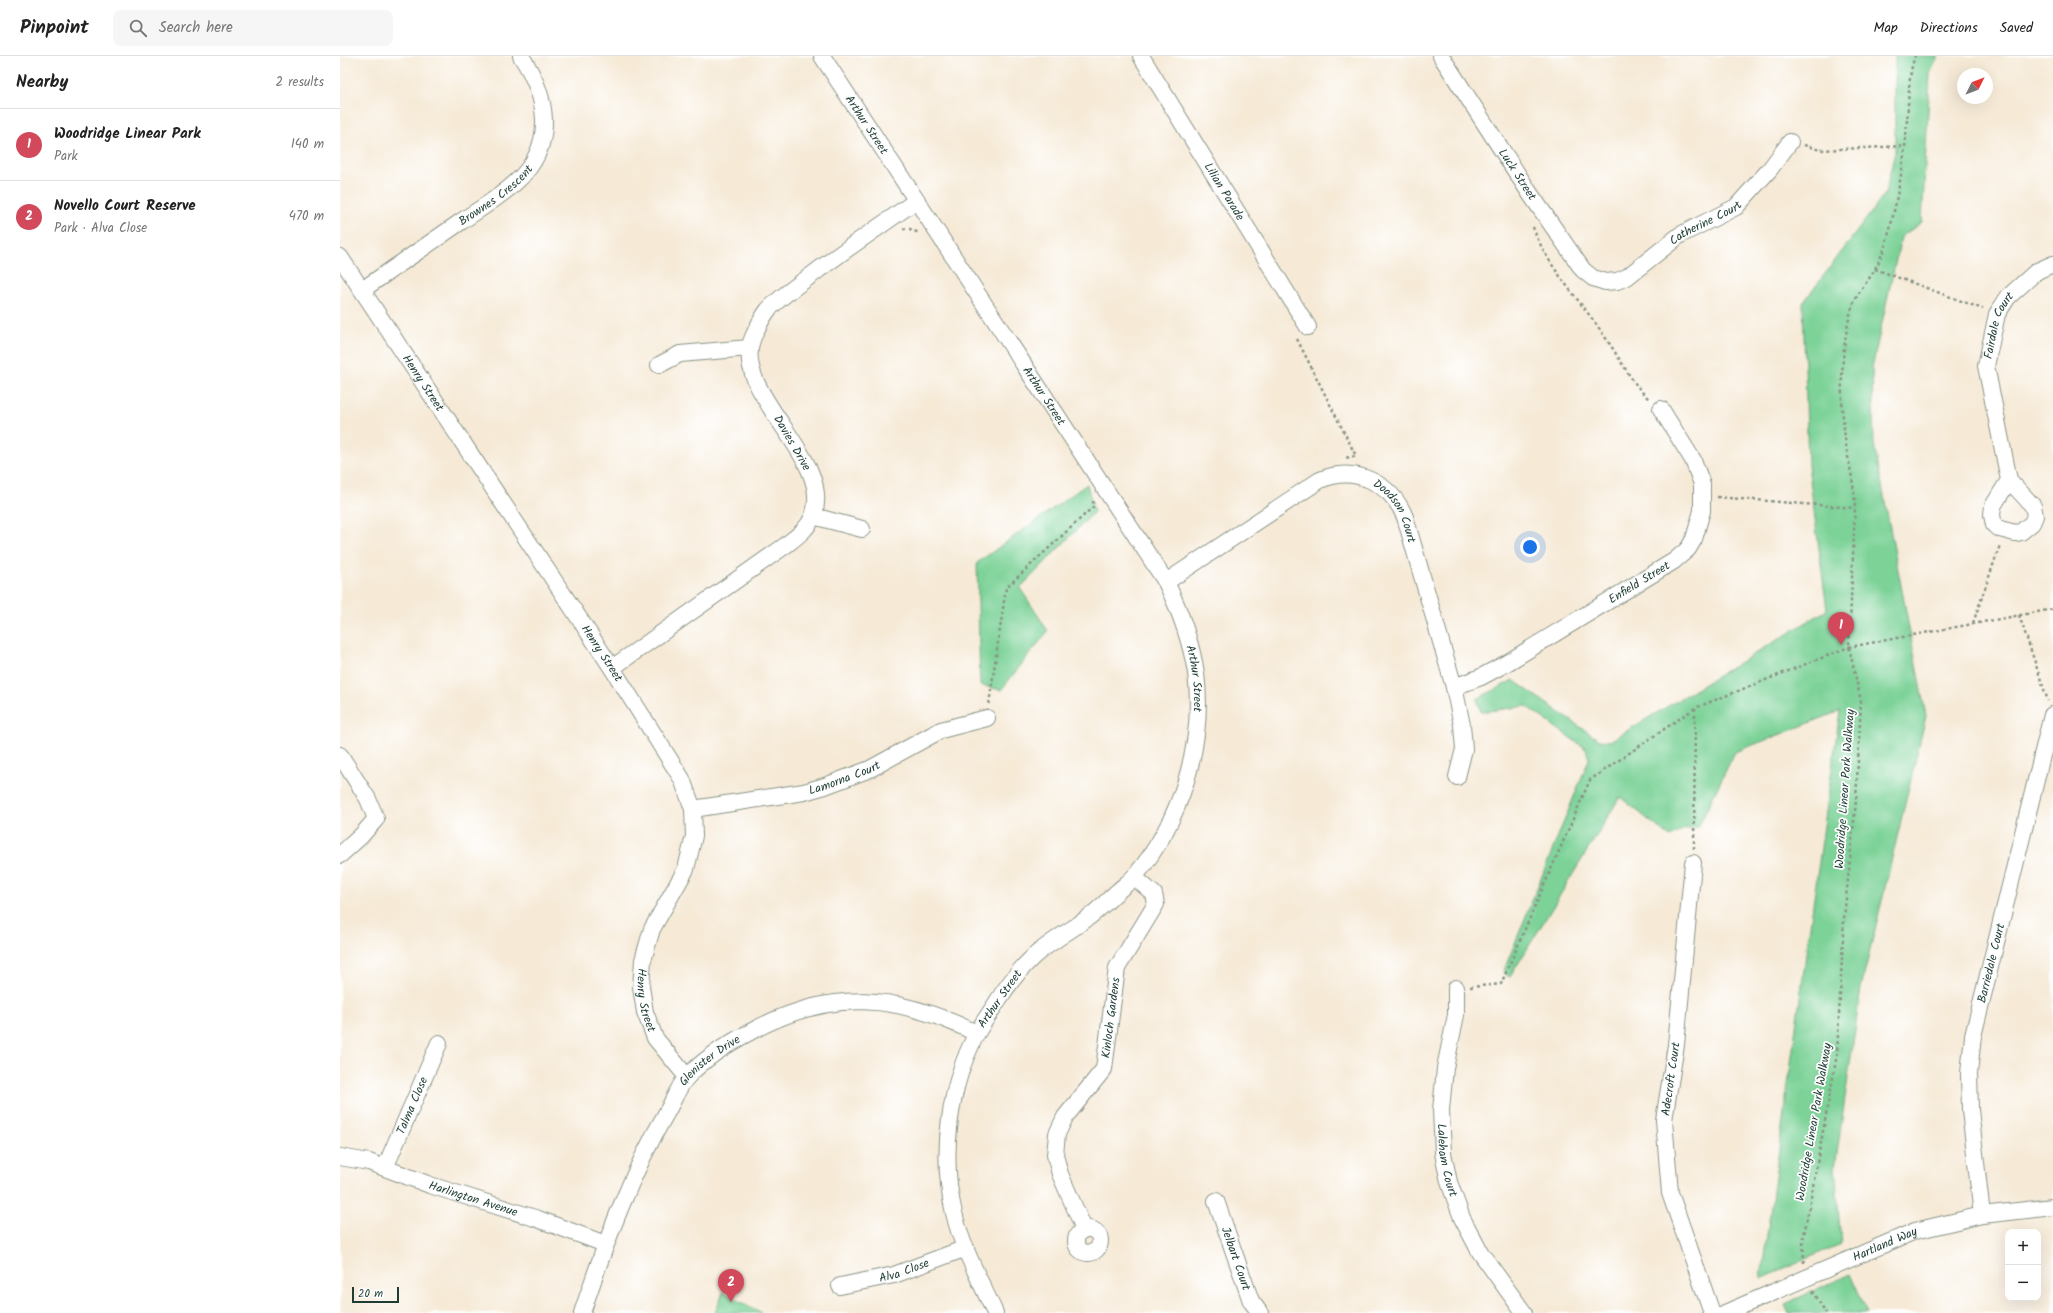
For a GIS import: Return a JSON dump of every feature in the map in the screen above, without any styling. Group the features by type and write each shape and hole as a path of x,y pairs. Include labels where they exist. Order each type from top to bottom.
{"street":[{"name":"Brownes Crescent","path":"362,290 506,190 529,168 540,147 544,123 544,111 539,88 521,56"},
{"name":"Arthur Street","path":"822,56 1166,582 1178,608 1196,672 1198,701 1196,735 1190,770 1179,801 1166,829 1134,877 1087,918 1034,956 1012,978 976,1033 963,1066 953,1102 949,1139 949,1178 954,1212 966,1248 995,1313"},
{"name":"Lilian Parade","path":"1141,56 1302,331"},
{"name":"Luck Street","path":"1441,56 1583,270 1593,278 1605,282"},
{"name":"Catherine Court","path":"1605,282 1617,281 1627,276 1680,235 1736,207 1770,169 1790,142"},
{"path":"659,365 680,354 749,348 760,323 778,300 835,257 917,200"},
{"name":"Fairdale Court","path":"2008,480 1986,366 1997,314 2008,297 2037,271 2053,264"},
{"name":"Henry Street","path":"343,267 362,290 612,668 682,778 693,809 694,836 686,869 652,929 643,960 641,987 645,1012 655,1038 687,1077"},
{"name":"Davies Drive","path":"612,668 786,545 801,533 813,516 816,497 811,474 760,388 750,360 749,348"},
{"name":"Enfield Street","path":"1454,687 1505,664 1660,570 1688,549 1699,526 1703,497 1702,484 1693,460 1661,409"},
{"name":"Doodson Court","path":"1166,582 1320,480 1338,474 1359,475 1379,484 1389,492 1402,509 1409,527 1454,687 1464,736 1462,763 1457,777"},
{"path":"2008,480 2033,506 2035,516 2032,523 2021,532 2004,532 1994,525 1992,515 1993,506 2008,480"},
{"path":"813,516 862,529"},
{"name":"Barriedale Court","path":"1982,1215 1970,1110 1968,1074 1974,1036 2052,715"},
{"name":"Lamorna Court","path":"693,809 804,792 825,786 870,769 941,730 987,718"},
{"path":"340,755 368,799 376,820 362,836 340,855"},
{"name":"Adecroft Court","path":"1693,864 1676,1045 1664,1120 1670,1193 1712,1313"},
{"name":"Kinloch Gardens","path":"1084,1229 1060,1174 1055,1155 1056,1134 1065,1117 1104,1069 1117,968 1156,904 1154,894 1134,877"},
{"name":"Laleham Court","path":"1456,988 1456,1015 1445,1068 1441,1110 1443,1152 1449,1182 1462,1218 1480,1252 1524,1313"},
{"name":"Glenister Drive","path":"582,1313 605,1244 655,1131 687,1077 736,1039 776,1018 817,1004 856,1000 900,1005 944,1018 976,1033"},
{"name":"Talma Close","path":"385,1168 439,1043"},
{"name":"Harlington Avenue","path":"340,1157 369,1162 430,1185 538,1219 605,1244"},
{"name":"Jelbart Court","path":"1216,1201 1251,1301 1260,1313"},
{"name":"Hartland Way","path":"1725,1313 1805,1277 1915,1231 1982,1215 2053,1207"},
{"name":"Alva Close","path":"840,1286 894,1275 966,1248"}],"path":[{"name":"Woodridge Linear Park Walkway","path":"1826,1313 1805,1277 1803,1240 1837,1055 1844,918 1856,801 1861,701 1849,647 1855,490 1846,444 1842,375 1849,319 1855,297 1875,269 1883,251 1898,190 1905,146 1910,76 1915,56"},
{"path":"1790,142 1820,150 1905,146"},
{"path":"889,219 896,230 910,229 920,235"},
{"path":"1875,269 1997,314"},
{"path":"1302,331 1356,456 1340,459"},
{"path":"1716,497 1855,508"},
{"path":"987,718 1006,588 1094,506 1093,499"},
{"path":"1972,624 2004,532"},
{"path":"1456,988 1501,984 1590,780 1695,708 1849,647 2053,609"},
{"path":"2019,615 2052,715"},
{"path":"1693,864 1695,708"}],"green space":[{"path":"1895,56 1938,56 1930,74 1922,222 1901,237 1872,368 1874,444 1926,716 1861,988 1835,1167 1841,1244 1761,1278 1840,711 1735,752 1698,827 1684,829 1670,837 1620,797 1510,977 1503,973 1589,759 1586,749 1526,706 1481,712 1477,699 1513,680 1599,740 1610,741 1827,610 1808,465 1803,303 1885,194 1895,152"},
{"path":"1087,484 1094,512 1020,588 1048,631 1001,690 980,685 977,563"},
{"path":"1850,1274 1867,1313 1789,1313 1785,1304"},
{"path":"723,1292 762,1313 715,1313"}],"place":[{"name":"Woodridge Linear Park","path":"1841,645"},
{"name":"Novello Court Reserve","path":"731,1302"}]}
